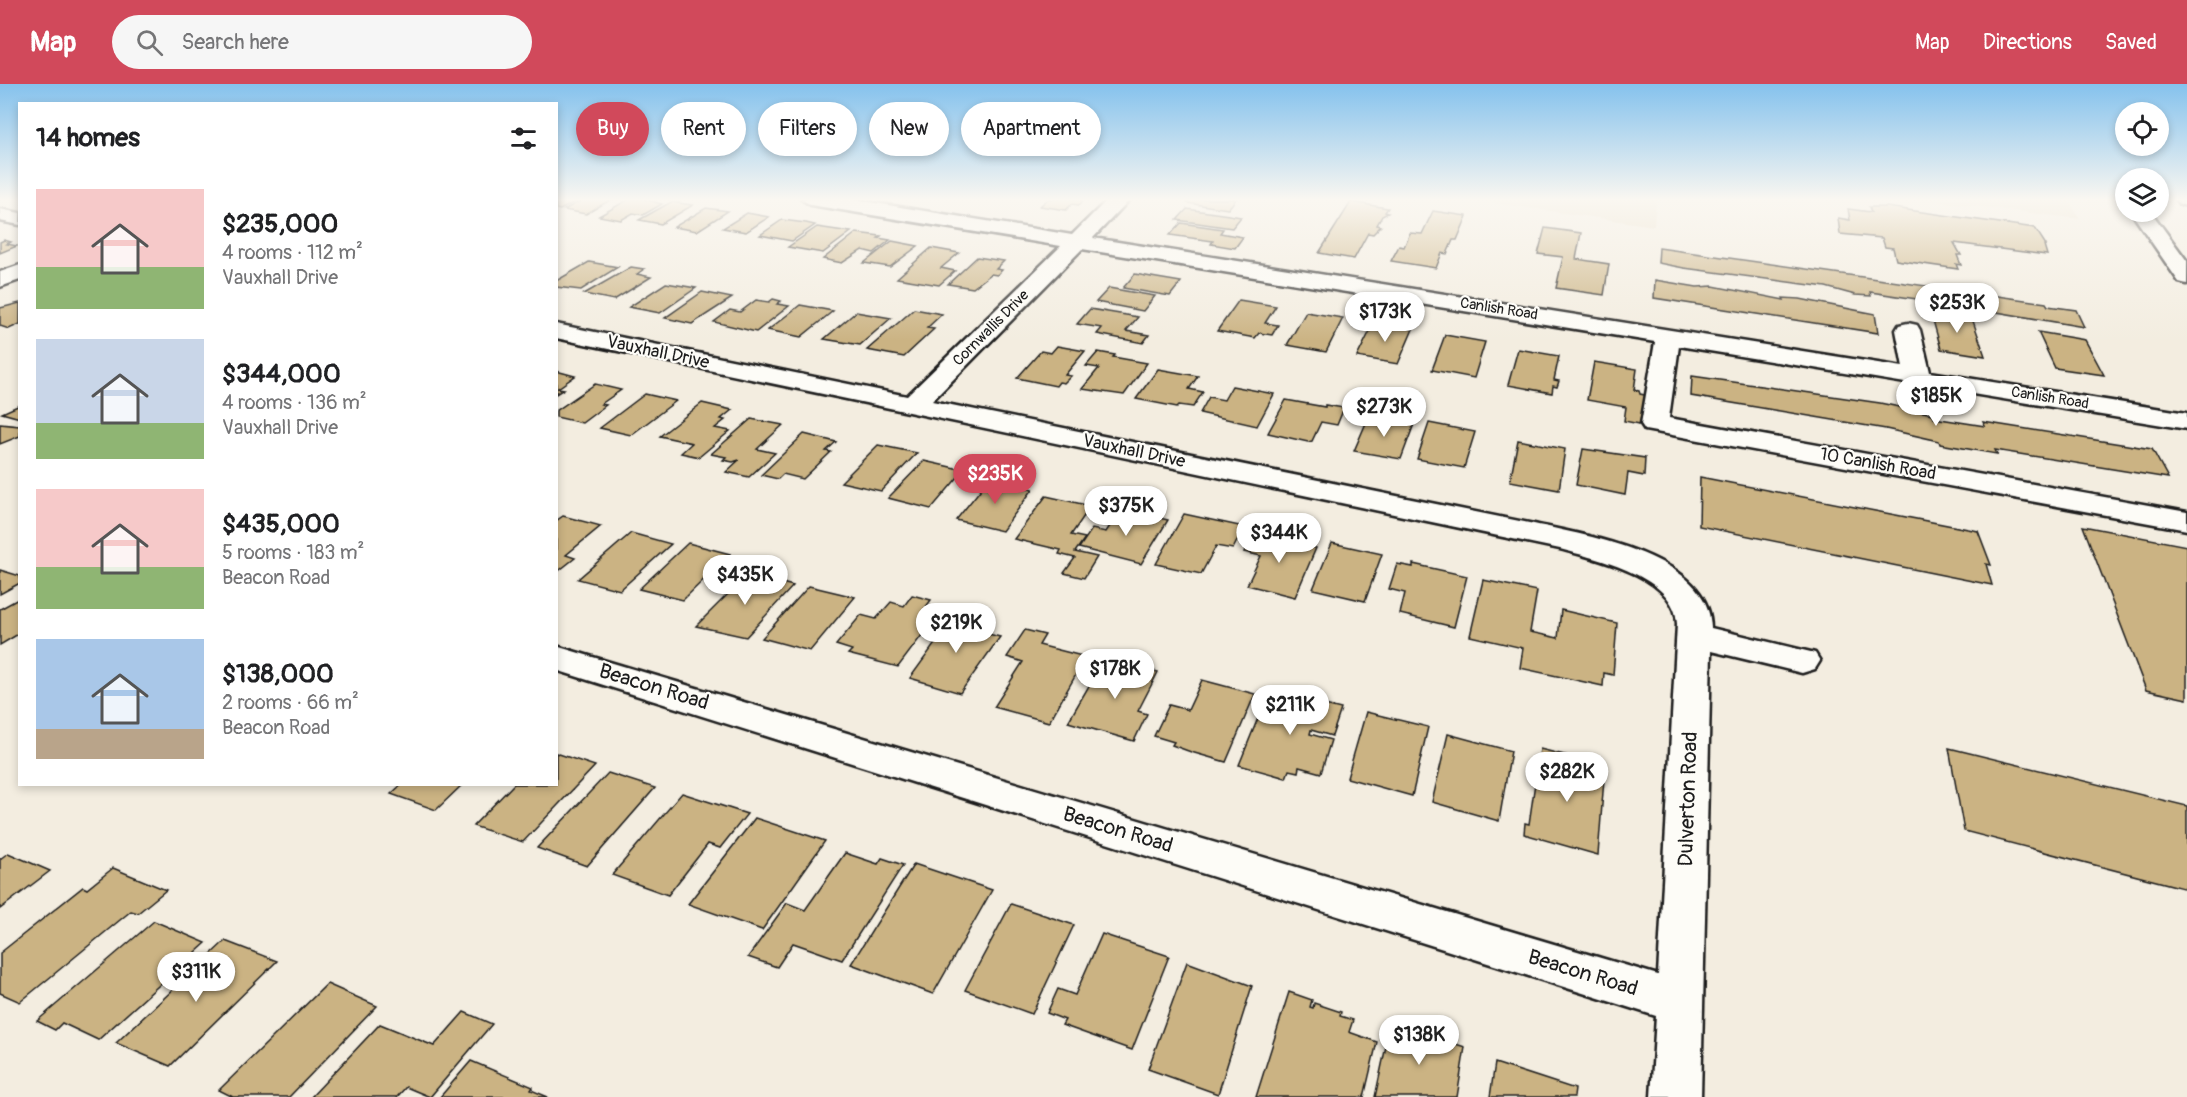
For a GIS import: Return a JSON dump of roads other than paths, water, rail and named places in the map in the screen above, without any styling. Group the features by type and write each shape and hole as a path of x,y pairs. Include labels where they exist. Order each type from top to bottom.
{"street":[{"name":"Cornwallis Drive","path":"912,406 1072,246"},
{"name":"Canlish Road","path":"1103,246 2187,421"},
{"path":"2165,246 2187,277"},
{"path":"0,280 18,273"},
{"path":"1908,330 1918,377"},
{"name":"Vauxhall Drive","path":"558,331 1483,523 1605,551"},
{"name":"10 Canlish Road","path":"1668,336 1655,424 2187,521"},
{"name":"Dulverton Road","path":"1605,551 1647,567 1686,597 1693,609 1694,635 1676,1097"},
{"path":"1694,635 1802,662"},
{"name":"Beacon Road","path":"558,659 1680,1003"}]}
